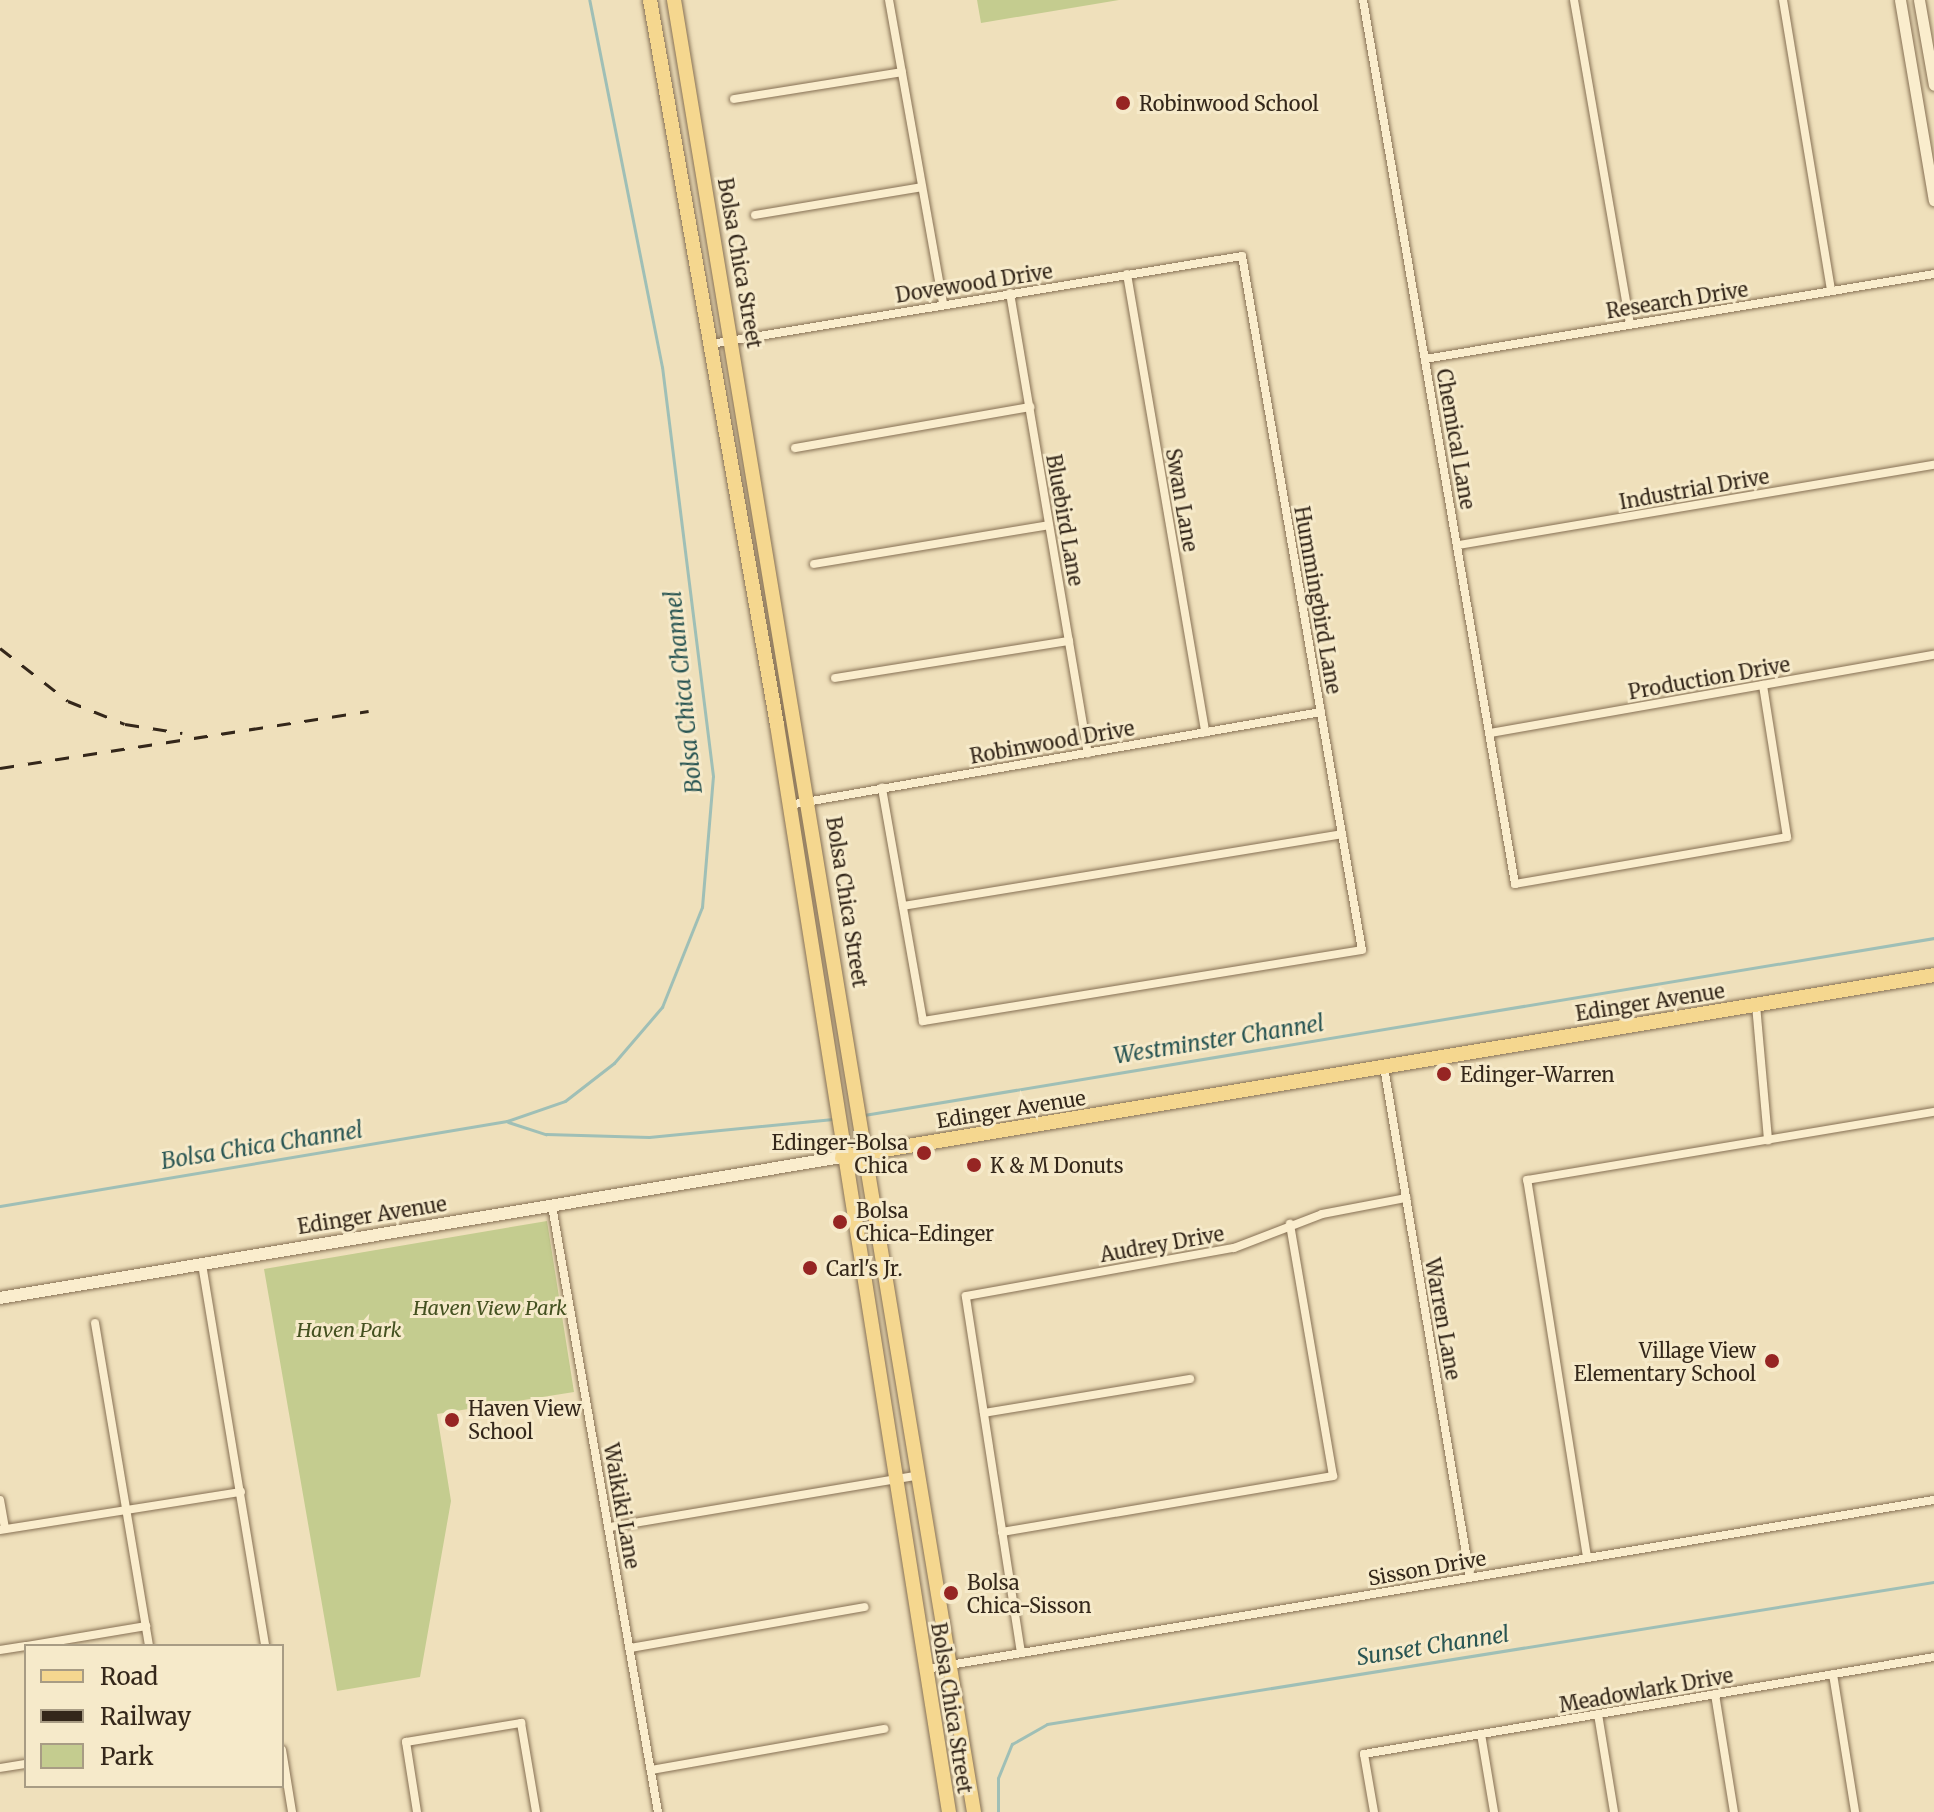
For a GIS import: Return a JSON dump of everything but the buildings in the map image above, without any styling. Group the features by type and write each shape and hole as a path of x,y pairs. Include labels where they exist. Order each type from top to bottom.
{"main road":[{"name":"Bolsa Chica Street","path":"650,0 789,805 866,1318 949,1812"},
{"name":"Bolsa Chica Street","path":"674,0 811,801 915,1476 974,1812"},
{"name":"Edinger Avenue","path":"0,1298 1934,975"},
{"path":"866,1318 890,1314"}],"street":[{"path":"889,0 943,304"},
{"name":"Chemical Lane","path":"1363,0 1515,884 1787,837 1763,685"},
{"path":"1574,0 1630,323"},
{"path":"1783,0 1831,290"},
{"path":"1900,0 1934,200"},
{"path":"1919,0 1934,85"},
{"path":"1904,24 1923,20"},
{"path":"734,99 902,72"},
{"path":"755,215 922,187"},
{"name":"Dovewood Drive","path":"711,344 1242,256"},
{"name":"Hummingbird Lane","path":"903,906 923,1021 1362,950 1242,256"},
{"name":"Swan Lane","path":"1127,274 1205,732"},
{"name":"Research Drive","path":"1425,359 1934,274"},
{"name":"Bluebird Lane","path":"1010,293 1088,753"},
{"path":"795,448 1030,407"},
{"name":"Industrial Drive","path":"1459,545 1934,465"},
{"path":"814,564 1049,525"},
{"path":"835,678 1069,641"},
{"name":"Production Drive","path":"1490,733 1934,655"},
{"name":"Robinwood Drive","path":"789,805 1321,712"},
{"path":"882,788 903,906 1342,834"},
{"path":"1756,1005 1768,1140"},
{"name":"Warren Lane","path":"1384,1067 1470,1577"},
{"path":"1587,1557 1527,1180 1934,1112"},
{"name":"Audrey Drive","path":"984,1413 966,1296 1234,1248 1290,1224 1406,1198"},
{"name":"Waikiki Lane","path":"552,1206 658,1812"},
{"path":"1002,1532 1333,1476 1290,1224"},
{"path":"202,1264 265,1644"},
{"path":"95,1323 149,1644"},
{"path":"1021,1653 984,1413 1190,1379"},
{"path":"610,1527 915,1476"},
{"path":"0,1500 2,1529 241,1492"},
{"name":"Sisson Drive","path":"926,1669 1934,1500"},
{"path":"630,1648 864,1607"},
{"path":"38,1644 146,1626"},
{"path":"0,1650 24,1646"},
{"name":"Meadowlark Drive","path":"1374,1812 1364,1754 1934,1657"},
{"path":"1833,1674 1855,1812"},
{"path":"1715,1694 1734,1812"},
{"path":"1598,1714 1614,1812"},
{"path":"417,1812 406,1742 521,1723 536,1812"},
{"path":"651,1770 884,1729"},
{"path":"1481,1734 1494,1812"},
{"path":"284,1762 292,1812"},
{"path":"0,1768 24,1764"}],"green space":[{"path":"977,0 1119,0 981,23"},
{"name":"Haven Park","path":"547,1221 574,1392 437,1414 451,1501 420,1677 337,1691 264,1269"}],"waterway":[{"name":"Bolsa Chica Channel","path":"0,1206 507,1121 565,1101 614,1063 662,1007 702,907 713,776 662,367 589,0"},
{"name":"Westminster Channel","path":"864,1115 1934,938"},
{"name":"Westminster Channel","path":"508,1122 546,1134 649,1137 833,1119"},
{"name":"Sunset Channel","path":"998,1812 998,1778 1012,1744 1047,1724 1934,1582"}],"railway":[{"path":"0,648 68,701 125,724 182,733"},
{"path":"0,768 369,711"}],"place":[{"name":"Robinwood School","path":"1123,103"},
{"name":"Edinger-Warren","path":"1444,1074"},
{"name":"Edinger-Bolsa Chica","path":"924,1153"},
{"name":"K & M Donuts","path":"974,1165"},
{"name":"Bolsa Chica-Edinger","path":"840,1222"},
{"name":"Carl's Jr.","path":"810,1268"},
{"name":"Village View Elementary School","path":"1772,1361"},
{"name":"Haven View School","path":"452,1420"},
{"name":"Bolsa Chica-Sisson","path":"951,1593"}],"park label":[{"name":"Haven View Park","path":"490,1307"}]}
